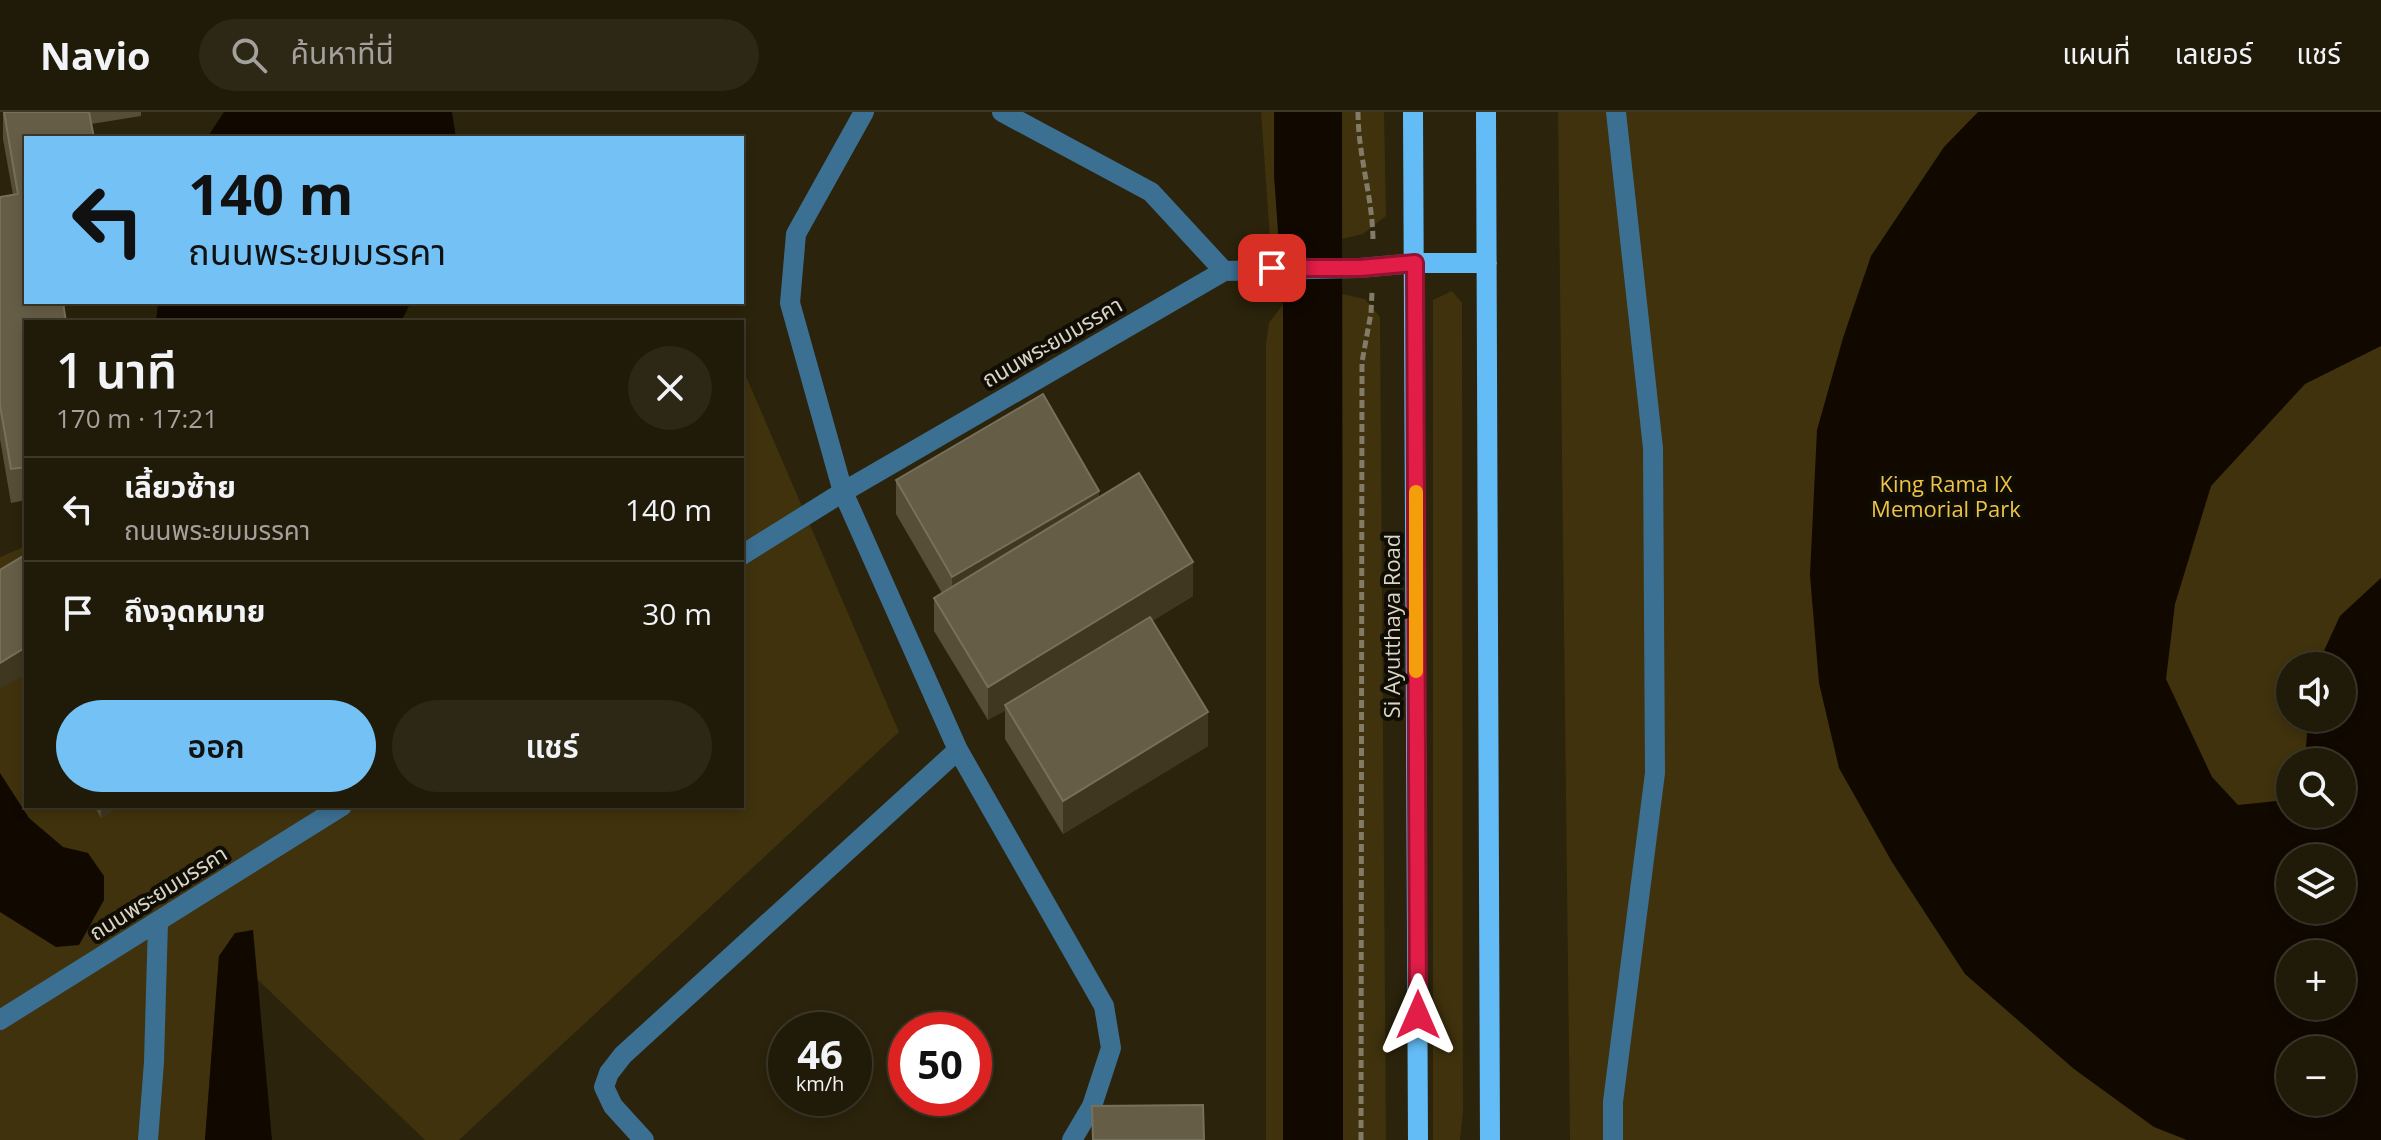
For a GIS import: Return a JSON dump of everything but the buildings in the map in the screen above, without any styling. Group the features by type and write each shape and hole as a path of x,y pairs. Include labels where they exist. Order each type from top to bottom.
{"main road":[{"name":"Si Ayutthaya Road","path":"1413,112 1418,1140"},
{"path":"1486,112 1490,1140"},
{"path":"1415,263 1487,263"}],"street":[{"path":"864,112 796,234 790,303 843,492 958,750 1104,1006 1111,1048 1092,1106 1072,1140"},
{"path":"1002,112 1151,192 1224,271"},
{"path":"1613,1140 1613,1102 1655,773 1653,448 1616,112"},
{"name":"ถนนพระยมมรรคา","path":"744,554 843,492 1224,271 1360,268 1415,263"},
{"path":"644,1140 613,1106 604,1087 609,1073 623,1055 958,750"},
{"name":"ถนนพระยมมรรคา","path":"0,1020 339,808"},
{"path":"148,1140 154,1062 158,922"}],"path":[{"path":"1358,112 1358,141 1373,219"},
{"path":"1361,1140 1362,378 1371,313"}],"green space":[{"path":"1261,112 1274,112 1274,174 1279,238 1270,238"},
{"path":"1342,112 1384,112 1386,216 1363,234 1342,239"},
{"name":"King Rama IX Memorial Park","path":"1558,112 2381,112 2381,1140 1570,1140"},
{"path":"1452,291 1462,303 1463,1111 1460,1140 1433,1140 1433,300"},
{"path":"1342,294 1365,299 1380,317 1386,1140 1343,1140"},
{"path":"1283,304 1283,1140 1266,1140 1266,343 1269,323"},
{"path":"744,372 899,732 459,1140 425,1140 257,979 252,930 219,956 205,1140 0,1140 0,557 24,547 24,808 744,808"}],"shaded area":[{"path":"224,112 452,112 456,136 208,136"},
{"path":"1274,112 1342,112 1343,1140 1283,1140 1283,304 1274,174"},
{"path":"1978,112 2381,112 2381,346 2305,384 2211,486 2175,604 2166,679 2212,777 2238,805 2276,801 2276,828 2356,828 2356,748 2306,748 2307,732 2356,732 2356,652 2323,652 2340,616 2381,578 2381,1140 2187,1140 2154,1127 2074,1069 1965,974 1892,862 1839,768 1819,683 1810,575 1817,430 1843,338 1871,256 1944,147"},
{"path":"158,304 410,304 402,320 156,320"},
{"path":"0,773 29,818 63,847 88,853 104,876 104,900 79,945 56,947 0,912"},
{"path":"253,930 272,1140 205,1140 219,956 235,933"}],"slow traffic":[{"path":"1416,492 1416,671"}],"route":[{"path":"1272,268 1360,268 1415,263 1418,1015"}]}
